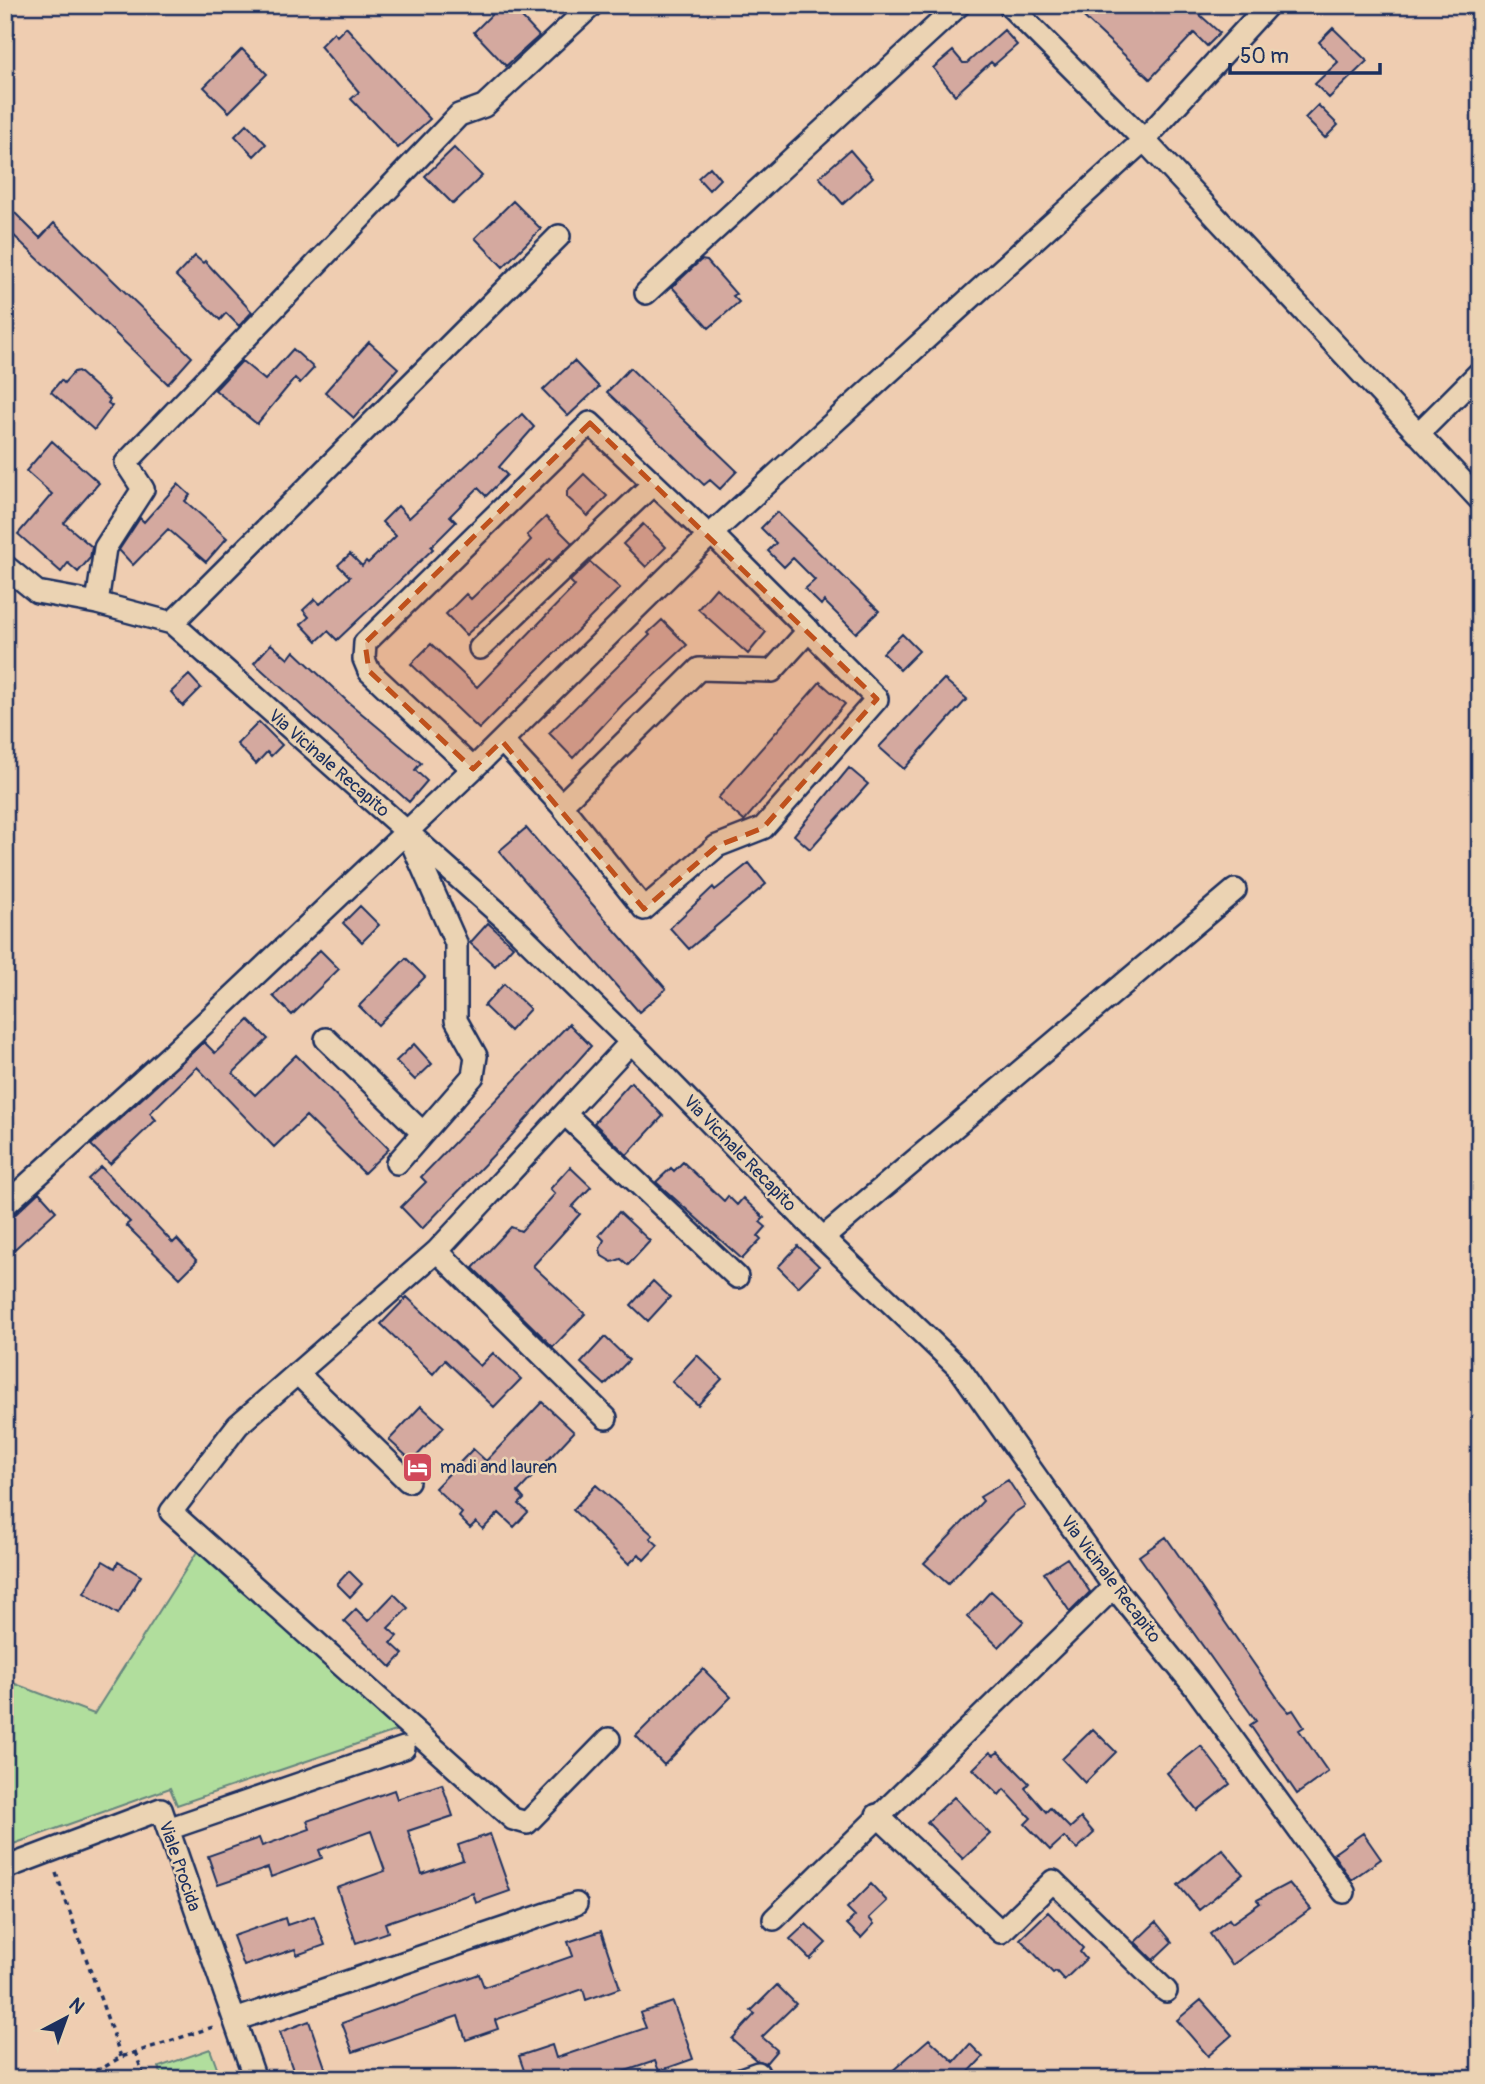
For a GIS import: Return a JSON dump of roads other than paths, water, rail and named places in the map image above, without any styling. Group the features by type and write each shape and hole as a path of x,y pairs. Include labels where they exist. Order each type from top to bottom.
{"street":[{"path":"97,603 105,548 143,489 126,463 459,115 484,106 592,5"},
{"path":"646,293 959,5"},
{"path":"1009,5 1144,140 1480,500"},
{"path":"5,1205 182,1043 473,769 711,535 1144,140 1268,5"},
{"path":"172,623 559,236"},
{"path":"1418,434 1480,372"},
{"path":"473,769 369,671 364,659 365,643 590,423 711,535 877,699 763,828 717,846 644,909 561,805 502,741"},
{"path":"480,648 653,484"},
{"name":"Via Vicinale Recapito","path":"5,566 37,592 97,603 172,623 513,926 631,1042 823,1238 960,1370 1114,1587 1194,1686 1344,1892"},
{"path":"561,805 699,669 772,671 809,630"},
{"path":"397,1163 473,1076 475,1056 457,1020 456,943 407,831"},
{"path":"823,1238 1235,890"},
{"path":"326,1039 424,1133"},
{"path":"610,1739 527,1823 513,1819 171,1512 238,1425 438,1251 631,1042"},
{"path":"565,1114 737,1277"},
{"path":"438,1251 607,1418"},
{"path":"297,1373 408,1481"},
{"path":"774,1919 877,1815 1114,1587"},
{"path":"168,1829 404,1748"},
{"name":"Viale Procida","path":"5,1868 160,1810 256,2079"},
{"path":"877,1815 1001,1932 1053,1881 1166,1991"},
{"path":"234,2020 576,1904"}],"place":[{"name":"madi and lauren","path":"417,1467"}]}
